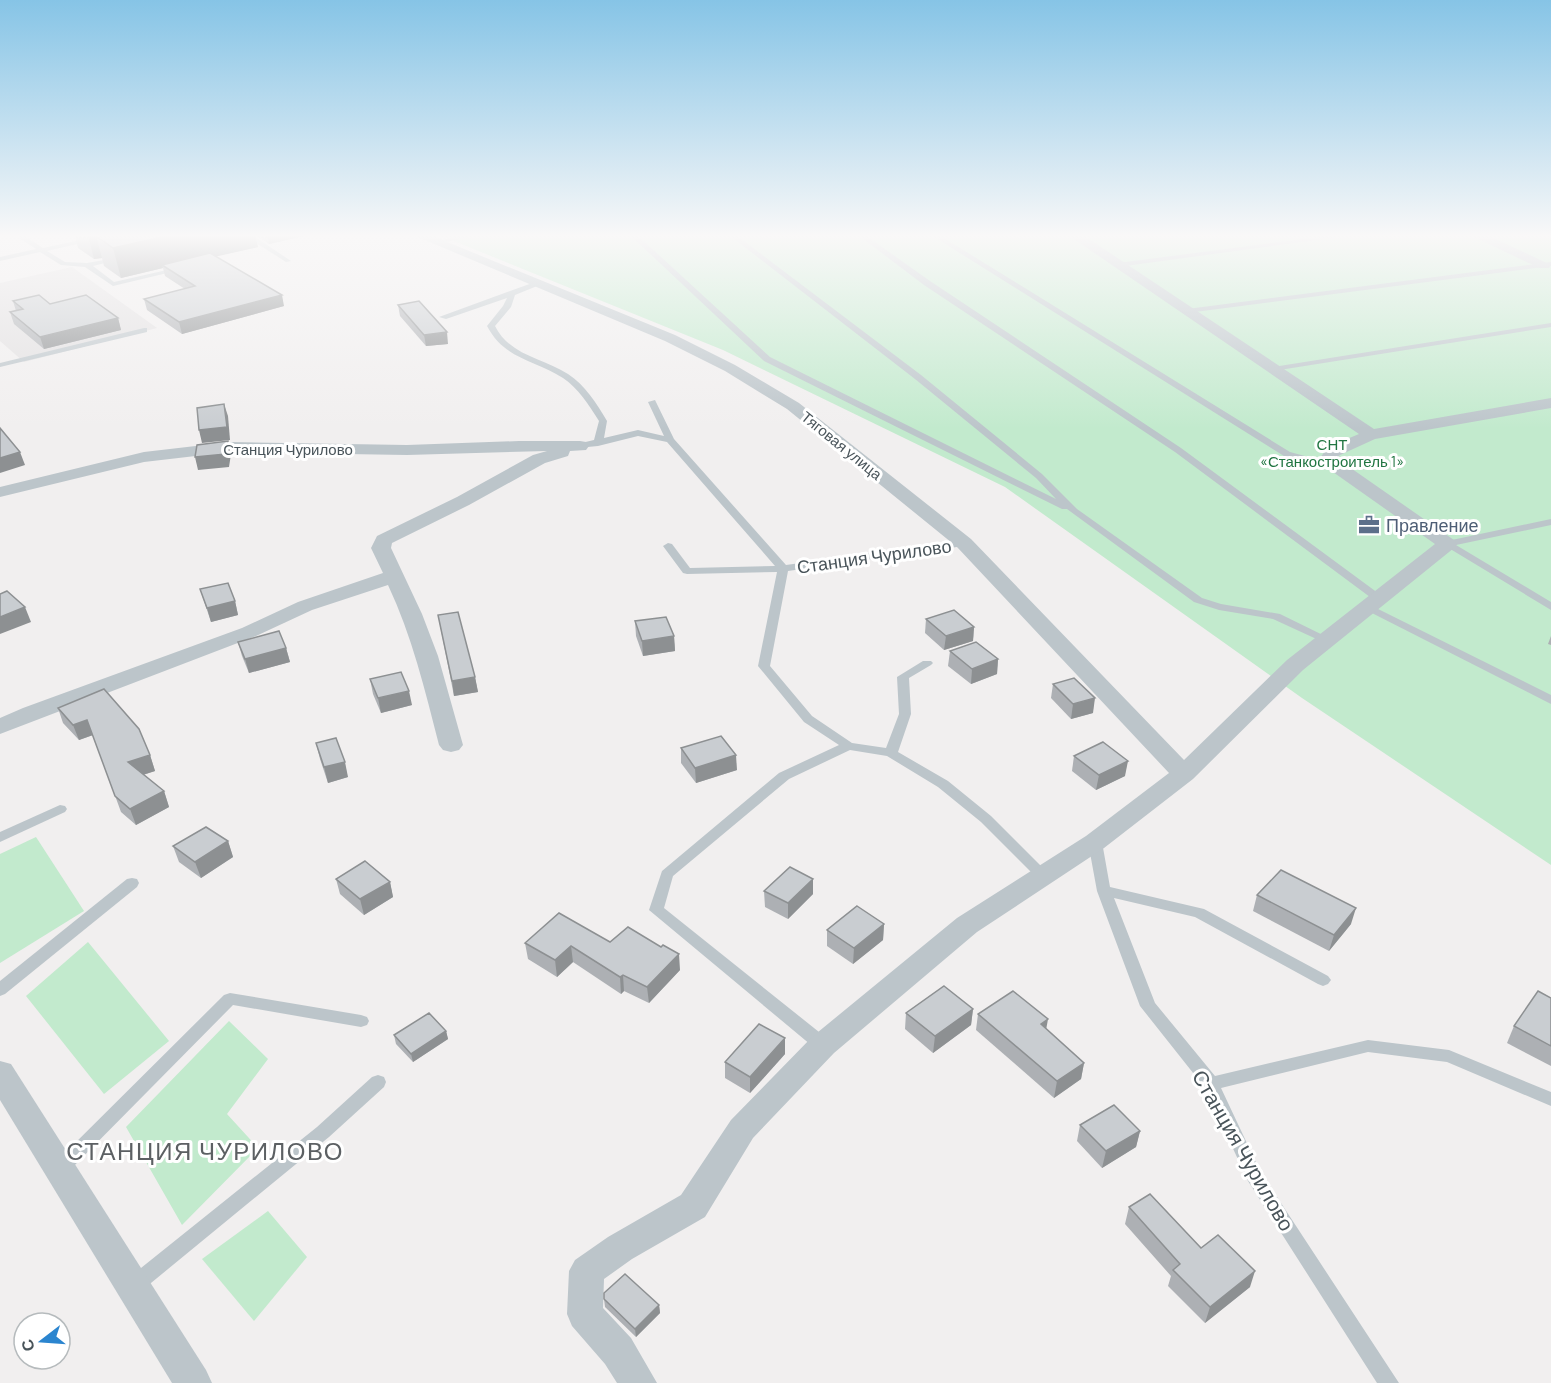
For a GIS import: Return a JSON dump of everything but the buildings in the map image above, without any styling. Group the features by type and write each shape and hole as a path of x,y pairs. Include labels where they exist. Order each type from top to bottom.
{"street":[{"name":"Тяговая улица","path":"576,300 670,338 730,368 793,406 964,543 1184,774"},
{"path":"1170,300 1371,435"},
{"path":"638,1383 618,1351 585,1314 587,1271 620,1248 693,1206 742,1129 823,1045 967,925 1095,842 1184,774 1295,665 1447,544 1339,468 1329,458 1334,451 1371,435 1551,403"},
{"name":"Станция Чурилово","path":"0,492 144,457 231,447 407,450 589,444"},
{"name":"Станция Чурилово","path":"451,745 428,656 412,614 381,548 384,540 464,501 539,459 589,444"},
{"path":"0,728 31,713 249,632 305,606 394,576"},
{"path":"0,1073 193,1383"}],"lane":[{"path":"443,317 495,300"},
{"path":"510,300 507,307 491,326 496,338 517,353 565,376 594,405 603,422 589,444"},
{"path":"703,300 767,359 1074,512 1198,600 1218,607 1276,616 1327,640"},
{"path":"817,300 918,377 1039,476 1074,512"},
{"path":"952,300 1178,450 1373,602 1551,700"},
{"path":"1038,300 1287,454 1339,468"},
{"path":"1187,311 1277,300"},
{"path":"1273,369 1551,325"},
{"path":"0,365 144,330"},
{"path":"652,402 670,440"},
{"name":"Станция Чурилово","path":"589,444 638,433 670,440 783,569"},
{"path":"1447,544 1551,522"},
{"name":"Станция Чурилово","path":"668,546 687,571 783,569 964,543"},
{"path":"1447,544 1551,607"},
{"name":"Станция Чурилово","path":"783,569 764,666 808,719 848,746 891,753 943,784 986,819 1044,877"},
{"path":"891,753 905,714 903,677 927,663"},
{"path":"823,1045 656,910 667,874 784,776 848,746"},
{"path":"0,837 60,809"},
{"name":"Станция Чурилово","path":"1095,842 1104,891 1148,1006 1211,1084 1254,1176 1389,1383"},
{"path":"0,990 132,883"},
{"path":"1104,891 1199,913 1323,980"},
{"path":"59,1170 230,999 361,1020"},
{"path":"1211,1084 1368,1046 1449,1056 1551,1099"},
{"path":"132,1287 323,1132 378,1082"}],"shaded area":[{"path":"0,300 117,300 157,328 24,362 0,341"}],"green space":[{"name":"СНТ «Станкостроитель 1»","path":"598,300 1551,300 1551,865 1302,698 1005,487 723,350"},
{"path":"36,837 84,911 0,963 0,854"},
{"path":"88,942 169,1041 104,1094 26,996"},
{"path":"229,1021 268,1059 227,1114 258,1148 182,1225 126,1127"},
{"path":"268,1211 307,1257 254,1321 202,1259"}],"place":[{"name":"Правление","path":"1369,525"}],"district":[{"name":"СТАНЦИЯ ЧУРИЛОВО","path":"205,1150"}]}
